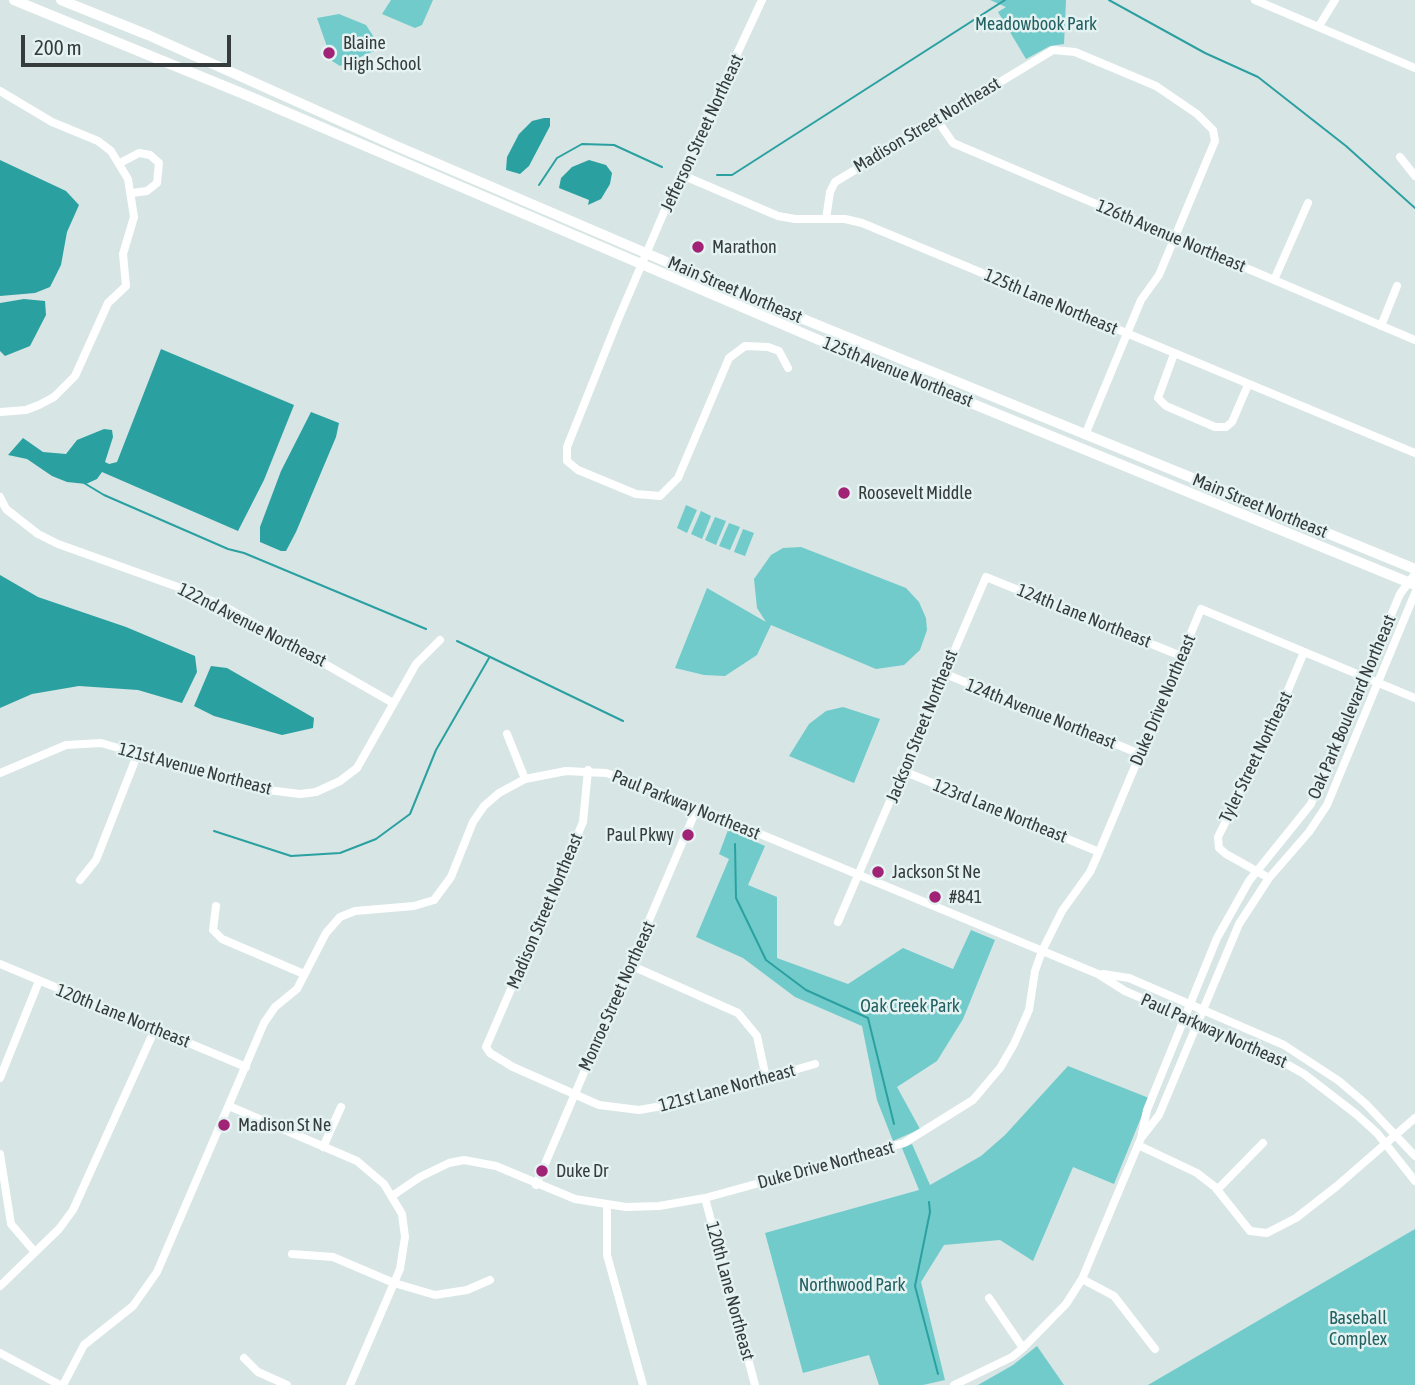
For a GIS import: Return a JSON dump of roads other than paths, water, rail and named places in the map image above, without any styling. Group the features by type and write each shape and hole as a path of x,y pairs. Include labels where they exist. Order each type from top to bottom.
{"main road":[{"name":"Main Street Northeast","path":"14,0 264,102 642,266"},
{"name":"Main Street Northeast","path":"61,0 148,35 394,145 648,253 1085,435 1413,578"},
{"name":"125th Avenue Northeast","path":"642,266 1115,462"},
{"name":"Main Street Northeast","path":"1115,462 1413,578"}],"street":[{"name":"Jefferson Street Northeast","path":"762,0 642,266 567,447 567,461 578,470 636,494 660,496 678,478 729,358 745,346 768,346 779,351 788,368"},
{"path":"1255,0 1415,68"},
{"path":"1319,26 1335,0"},
{"name":"Madison Street Northeast","path":"827,219 830,192 835,182 1053,50 1075,52 1156,86 1197,114 1213,130 1215,141 1175,236"},
{"path":"0,91 52,122 98,141 111,150 120,163 132,193 134,217 123,254 127,286 108,303 75,376 54,397 39,405 26,410 0,412"},
{"name":"126th Avenue Northeast","path":"937,120 953,143 1415,340"},
{"path":"120,163 133,154 145,153 159,163 157,183 147,191 132,193"},
{"path":"1401,157 1415,176"},
{"name":"125th Lane Northeast","path":"682,175 778,216 862,223 1415,453"},
{"path":"1274,279 1308,203"},
{"path":"1085,435 1141,300 1159,275 1175,236"},
{"path":"1381,326 1397,286"},
{"path":"1174,354 1158,398 1166,407 1215,427 1226,427 1232,422 1248,385"},
{"name":"122nd Avenue Northeast","path":"0,497 6,509 38,534 229,609 393,703"},
{"name":"124th Lane Northeast","path":"986,577 1181,656"},
{"name":"Jackson Street Northeast","path":"861,876 901,770 986,577"},
{"name":"Oak Park Boulevard Northeast","path":"954,1385 1023,1348 1066,1304 1082,1279 1140,1142 1147,1110 1224,923 1257,870 1311,804 1366,676 1413,578"},
{"name":"Oak Park Boulevard Northeast","path":"1140,1142 1159,1115 1239,924 1269,878 1323,812 1415,593"},
{"name":"Duke Drive Northeast","path":"392,1196 420,1177 449,1163 464,1160 496,1166 536,1185 575,1199 607,1205 659,1206 705,1198 904,1143 973,1100 1000,1068 1014,1044 1028,1010 1042,950 1062,911 1090,872 1201,609 1304,652"},
{"path":"393,703 416,664 440,640"},
{"path":"1304,652 1380,681 1415,698"},
{"name":"Tyler Street Northeast","path":"1269,878 1226,854 1219,848 1218,837 1272,728 1304,652"},
{"name":"124th Avenue Northeast","path":"943,673 1140,754"},
{"name":"121st Avenue Northeast","path":"0,773 66,745 101,743 260,789 300,794 316,792 340,781 357,768 393,703"},
{"path":"507,734 525,779"},
{"path":"80,880 96,860 138,752"},
{"path":"0,1353 62,1385 84,1345 133,1306 157,1272 264,1024 275,1007 297,989 326,933 340,917 355,911 414,905 434,900 451,877 473,822 484,806 499,793 525,779 588,770"},
{"name":"Madison Street Northeast","path":"486,1047 583,822 588,770"},
{"name":"Paul Parkway Northeast","path":"588,770 637,782 1042,950 1098,974 1125,991 1260,1049 1304,1073 1356,1114 1386,1144 1415,1181"},
{"name":"123rd Lane Northeast","path":"901,770 1099,852"},
{"name":"Monroe Street Northeast","path":"536,1185 698,808"},
{"path":"838,922 861,876"},
{"path":"216,906 212,930 222,939 304,974"},
{"name":"120th Lane Northeast","path":"0,964 246,1067"},
{"path":"631,965 738,1013 757,1035 766,1079"},
{"name":"Paul Parkway Northeast","path":"1098,974 1129,978 1254,1030 1310,1061 1366,1104 1415,1156"},
{"path":"0,1078 39,981"},
{"path":"0,1286 59,1229 83,1193 155,1029"},
{"name":"121st Lane Northeast","path":"486,1047 496,1059 599,1105 639,1110 679,1103 815,1065"},
{"path":"229,1106 357,1161 372,1171 402,1214 405,1237 394,1283 351,1385"},
{"path":"323,1147 341,1107"},
{"path":"1140,1142 1186,1166 1217,1190 1250,1231 1267,1234 1299,1216 1415,1118"},
{"path":"1217,1190 1263,1143"},
{"path":"0,1154 10,1224 34,1251"},
{"name":"120th Lane Northeast","path":"705,1198 755,1385"},
{"path":"607,1205 607,1255 643,1385"},
{"path":"292,1254 333,1257 394,1283 435,1295 467,1290 490,1280"},
{"path":"1082,1279 1114,1296 1155,1349"},
{"path":"989,1298 1023,1348"},
{"path":"244,1358 258,1372 287,1385"}],"waterway":[{"path":"717,175 732,175 1005,0"},
{"path":"1109,0 1205,53 1258,77 1346,146 1415,208"},
{"path":"539,185 557,158 582,144 614,145 662,167"},
{"path":"84,483 104,495 228,549 244,553 426,629"},
{"path":"457,641 623,721"},
{"path":"214,831 291,856 340,853 376,839 410,814 436,750 489,658"},
{"path":"735,844 736,898 766,960 806,990 868,1018 894,1124"},
{"path":"929,1202 930,1212 915,1286 938,1374"}],"place":[{"name":"Blaine High School","path":"329,53"},
{"name":"Marathon","path":"698,247"},
{"name":"Roosevelt Middle","path":"844,493"},
{"name":"Paul Pkwy","path":"688,835"},
{"name":"Jackson St Ne","path":"878,872"},
{"name":"#841","path":"935,897"},
{"name":"Madison St Ne","path":"224,1125"},
{"name":"Duke Dr","path":"542,1171"}],"park label":[{"name":"Meadowbook Park","path":"1036,24"},
{"name":"Oak Creek Park","path":"910,1006"},
{"name":"Northwood Park","path":"852,1285"},
{"name":"Baseball Complex","path":"1358,1328"}]}
